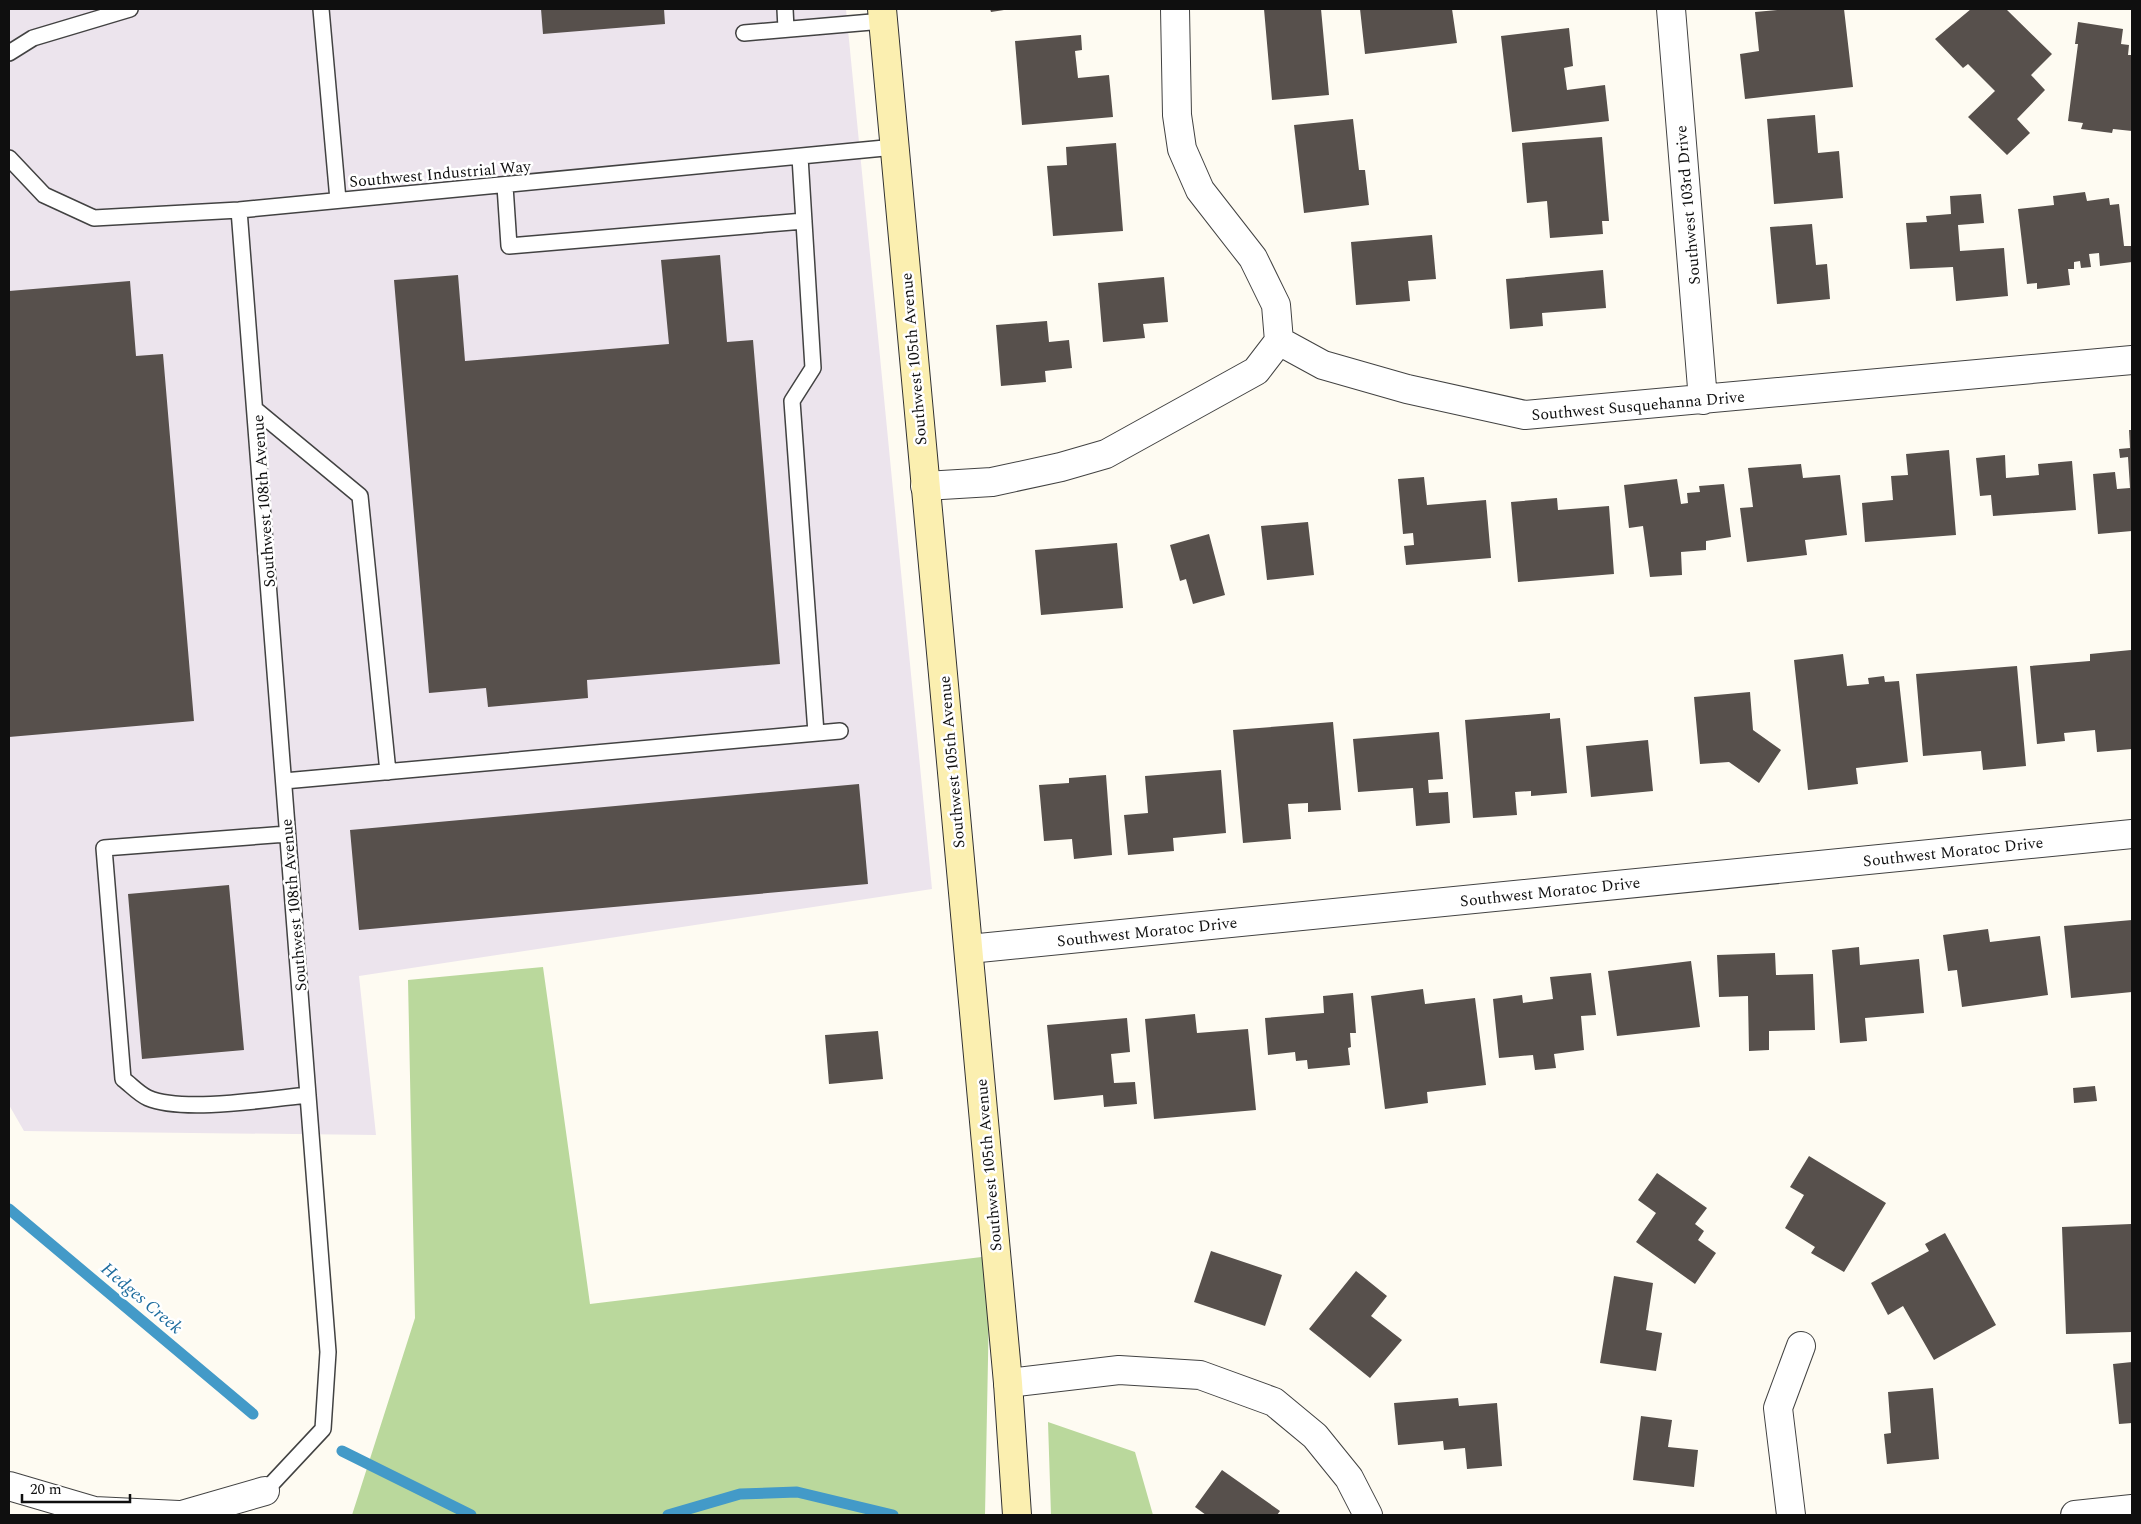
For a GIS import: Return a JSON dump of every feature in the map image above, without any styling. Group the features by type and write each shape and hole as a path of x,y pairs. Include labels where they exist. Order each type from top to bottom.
{"street":[{"path":"925,486 992,482 1061,467 1106,454 1256,371 1280,341 1276,306 1253,258 1200,190 1182,149 1177,115 1175,9"},
{"name":"Southwest 103rd Drive","path":"1671,9 1703,400"},
{"name":"Southwest 105th Avenue","path":"883,15 1008,1383 1016,1515"},
{"name":"Southwest Susquehanna Drive","path":"1280,341 1323,365 1407,389 1525,415 2132,360"},
{"name":"Southwest Moratoc Drive","path":"969,949 2132,834"},
{"path":"1791,1515 1778,1408 1801,1346"},
{"path":"1008,1383 1118,1370 1200,1375 1274,1402 1314,1436 1349,1478 1368,1515"},
{"name":"Southwest 108th Avenue","path":"9,1486 94,1510 180,1515 265,1491"},
{"path":"2075,1515 2132,1509"}],"lane":[{"path":"9,53 33,38 130,9"},
{"path":"321,9 338,200"},
{"path":"785,9 786,29"},
{"path":"744,32 786,29 883,15"},
{"name":"Southwest Industrial Way","path":"9,158 44,195 94,218 239,210 895,147"},
{"path":"800,157 813,368 792,401 816,733"},
{"path":"504,186 509,246 804,220"},
{"name":"Southwest 108th Avenue","path":"239,210 328,1352 323,1429 265,1491"},
{"path":"256,410 360,496 388,772"},
{"path":"284,781 840,731"},
{"path":"287,834 104,848 123,1080 147,1098 175,1104 208,1104 308,1095"}],"shaded area":[{"path":"9,9 846,9 932,889 359,976 376,1135 24,1131 9,1105"}],"green space":[{"path":"543,967 590,1304 990,1256 985,1515 352,1515 415,1318 408,980"},
{"path":"1048,1422 1135,1452 1153,1515 1051,1515"}],"building":[{"path":"541,9 664,9 665,24 543,34"},
{"path":"990,9 1004,9 1004,10 991,12"},
{"path":"1264,9 1321,9 1329,95 1272,100"},
{"path":"1360,9 1452,9 1457,43 1365,54"},
{"path":"1788,9 1844,9 1853,87 1745,99 1740,54 1759,51 1755,12"},
{"path":"1971,9 2006,9 2052,54 2031,75 2045,90 2017,119 2030,133 2007,155 1968,117 1995,91 1968,64 1963,68 1935,39"},
{"path":"2078,22 2123,29 2121,44 2129,45 2128,55 2132,55 2132,131 2113,129 2112,133 2081,129 2083,123 2068,121 2078,44 2075,44"},
{"path":"1569,28 1573,66 1564,68 1567,90 1605,85 1609,121 1512,132 1501,36"},
{"path":"1081,35 1082,50 1075,51 1078,78 1109,75 1113,117 1022,125 1015,41"},
{"path":"1815,115 1818,153 1839,151 1843,198 1774,204 1767,119"},
{"path":"1353,119 1359,170 1365,170 1369,205 1304,213 1294,125"},
{"path":"1602,137 1609,221 1602,221 1603,234 1550,238 1547,201 1527,203 1522,143"},
{"path":"1116,143 1123,231 1053,236 1047,166 1067,165 1066,147"},
{"path":"2085,192 2087,201 2109,198 2110,205 2119,204 2124,246 2131,246 2132,262 2100,266 2099,253 2089,254 2091,267 2081,268 2080,261 2074,262 2074,269 2068,269 2070,285 2037,289 2037,283 2027,284 2018,209 2054,205 2053,196"},
{"path":"1981,194 1984,223 1958,225 1960,251 2004,248 2008,296 1956,301 1953,267 1910,269 1906,223 1927,222 1926,216 1951,214 1950,196"},
{"path":"1812,224 1816,265 1827,264 1830,299 1777,304 1770,227"},
{"path":"1432,235 1436,279 1408,281 1410,301 1356,305 1351,242"},
{"path":"720,255 727,342 753,340 780,664 587,680 588,698 488,707 486,688 429,693 394,280 458,275 465,361 669,344 661,260"},
{"path":"1603,270 1606,308 1542,313 1543,326 1510,329 1506,279"},
{"path":"1164,277 1168,322 1143,324 1145,338 1103,342 1098,283"},
{"path":"130,281 136,356 163,354 194,721 9,737 9,291"},
{"path":"1047,321 1049,342 1069,340 1072,368 1045,371 1046,382 1001,386 996,325"},
{"path":"2129,430 2132,430 2132,531 2098,534 2093,474 2115,472 2117,489 2130,488 2128,457 2120,458 2119,449 2130,448"},
{"path":"1949,450 1956,535 1865,542 1862,503 1893,500 1891,476 1908,475 1906,454"},
{"path":"2005,455 2006,478 2039,475 2038,464 2072,461 2076,510 1993,516 1991,495 1980,496 1976,458"},
{"path":"1801,464 1803,478 1840,475 1847,535 1805,540 1807,555 1747,562 1740,508 1753,507 1748,468"},
{"path":"1424,477 1427,505 1486,500 1491,558 1406,565 1404,546 1414,545 1413,533 1403,534 1398,479"},
{"path":"1677,479 1681,504 1688,503 1687,493 1700,492 1699,486 1724,484 1731,537 1706,541 1706,550 1681,552 1682,575 1650,577 1643,526 1629,528 1624,485"},
{"path":"1557,498 1558,510 1609,506 1614,574 1518,582 1511,502"},
{"path":"1308,522 1314,575 1267,580 1261,526"},
{"path":"1209,534 1225,595 1193,604 1186,579 1180,581 1170,545"},
{"path":"1117,543 1123,608 1041,615 1035,550"},
{"path":"2131,650 2132,749 2097,752 2095,730 2064,733 2065,741 2037,744 2030,666 2090,661 2090,654"},
{"path":"1843,654 1847,686 1869,684 1868,678 1884,676 1885,682 1899,681 1908,762 1856,768 1858,784 1808,790 1794,660"},
{"path":"2017,666 2026,766 1983,770 1981,751 1923,756 1916,674"},
{"path":"1750,692 1753,730 1781,750 1759,783 1729,762 1700,764 1694,697"},
{"path":"1550,713 1550,719 1560,718 1567,793 1531,796 1531,791 1515,792 1517,815 1473,818 1465,720"},
{"path":"1333,722 1341,810 1308,812 1308,803 1288,804 1291,839 1243,843 1233,730"},
{"path":"1439,732 1443,779 1428,780 1429,793 1448,792 1450,823 1416,826 1413,788 1358,792 1353,739"},
{"path":"1648,740 1653,791 1591,797 1586,746"},
{"path":"1221,770 1226,833 1173,838 1174,851 1128,855 1124,815 1148,813 1145,776"},
{"path":"1106,775 1112,855 1074,859 1072,839 1044,841 1039,785 1069,783 1069,778"},
{"path":"859,784 868,884 359,930 350,830"},
{"path":"229,885 244,1050 142,1059 128,894"},
{"path":"2132,920 2132,992 2071,998 2064,926"},
{"path":"1988,929 1990,942 2040,936 2048,995 1962,1007 1957,970 1948,971 1943,935"},
{"path":"1859,947 1860,965 1919,959 1924,1013 1865,1018 1867,1041 1840,1043 1832,950"},
{"path":"1775,953 1776,975 1813,974 1815,1030 1769,1031 1769,1050 1749,1051 1748,996 1719,997 1717,955"},
{"path":"1691,961 1700,1027 1617,1036 1608,971"},
{"path":"1591,973 1596,1015 1581,1016 1584,1050 1554,1054 1556,1068 1535,1070 1533,1055 1499,1058 1493,999 1522,995 1523,1003 1553,999 1550,977"},
{"path":"1423,989 1425,1004 1475,998 1486,1085 1427,1092 1428,1103 1385,1109 1371,996"},
{"path":"1353,993 1356,1033 1350,1033 1351,1047 1348,1048 1350,1065 1308,1069 1307,1060 1296,1061 1295,1052 1268,1055 1265,1018 1324,1013 1323,996"},
{"path":"1195,1014 1197,1033 1248,1029 1256,1110 1154,1119 1145,1019"},
{"path":"1127,1018 1130,1052 1111,1054 1114,1083 1135,1082 1137,1104 1104,1107 1103,1095 1054,1100 1047,1025"},
{"path":"878,1031 883,1079 829,1084 825,1035"},
{"path":"2095,1086 2097,1101 2074,1103 2073,1088"},
{"path":"1809,1156 1886,1203 1844,1272 1811,1253 1815,1247 1785,1228 1804,1195 1790,1187"},
{"path":"1657,1173 1707,1208 1695,1224 1704,1231 1698,1240 1716,1253 1695,1284 1636,1242 1656,1213 1638,1200"},
{"path":"2131,1224 2132,1332 2066,1334 2062,1227"},
{"path":"1945,1233 1996,1325 1934,1360 1903,1306 1888,1315 1871,1283 1929,1251 1925,1244"},
{"path":"1211,1251 1282,1275 1265,1326 1194,1302"},
{"path":"1356,1271 1387,1296 1371,1316 1402,1340 1370,1378 1309,1329"},
{"path":"1614,1276 1653,1283 1646,1330 1662,1333 1656,1371 1600,1363"},
{"path":"2132,1362 2132,1423 2119,1424 2113,1364"},
{"path":"1933,1388 1939,1459 1887,1464 1884,1434 1891,1433 1888,1392"},
{"path":"1458,1398 1459,1406 1497,1403 1502,1466 1467,1469 1465,1448 1444,1450 1443,1441 1398,1445 1394,1403"},
{"path":"1641,1416 1672,1420 1668,1447 1698,1450 1694,1487 1633,1480"},
{"path":"1222,1470 1280,1511 1277,1515 1206,1515 1195,1507"}],"waterway":[{"name":"Hedges Creek","path":"9,1209 253,1414"},
{"name":"Hedges Creek","path":"342,1451 471,1515"},
{"name":"Hedges Creek","path":"668,1515 740,1494 797,1492 893,1515"}]}
